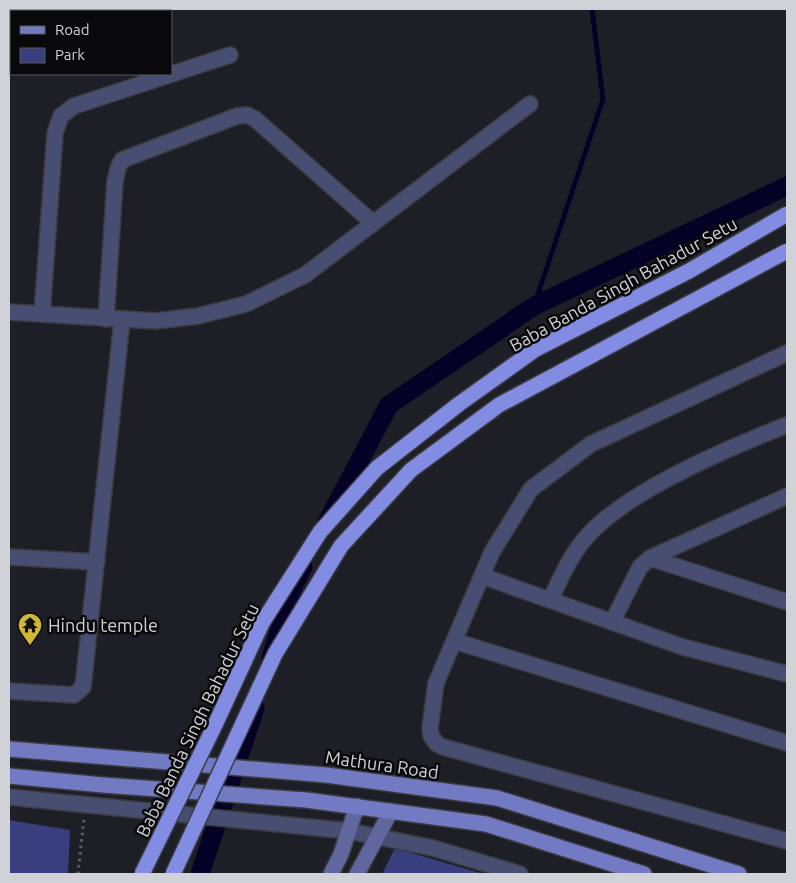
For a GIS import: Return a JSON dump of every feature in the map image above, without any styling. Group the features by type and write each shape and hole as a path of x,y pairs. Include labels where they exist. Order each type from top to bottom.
{"highway":[{"name":"Baba Banda Singh Bahadur Setu","path":"142,874 214,727 262,623 320,532 377,468 459,404 536,350 689,271 787,214"},
{"path":"173,874 275,654 341,546 411,470 500,405 787,251"}],"main road":[{"name":"Mathura Road","path":"9,749 326,775 497,798 739,874"},
{"path":"9,776 103,786 306,800 486,824 644,874"}],"street":[{"path":"172,74 230,55"},
{"path":"42,314 54,133 61,116 74,106 169,75"},
{"path":"9,312 155,321 198,316 246,304 306,275 372,222 530,104"},
{"path":"106,319 115,182 122,160 136,153 237,116 247,116 255,119 372,222"},
{"path":"9,691 74,694 80,692 83,687 122,320"},
{"path":"787,353 591,444 531,489 492,552 454,640 436,683 430,728 431,736 437,744 787,841"},
{"path":"550,600 579,546 598,525 621,507 653,487 787,425"},
{"path":"612,622 640,566 650,558 787,496"},
{"path":"9,557 97,562"},
{"path":"650,558 787,602"},
{"path":"482,576 683,647 787,674"},
{"path":"454,640 787,743"},
{"path":"9,797 349,831 433,848 520,874"},
{"path":"331,874 357,806"},
{"path":"357,874 391,811"}],"path":[{"path":"78,874 86,805"}],"green space":[{"path":"9,820 70,830 68,874 9,874"},
{"path":"395,848 483,874 382,874"}],"waterway":[{"path":"534,306 603,99 592,9"},
{"path":"327,522 389,405 534,306 787,186"},
{"path":"271,658 294,584 303,567"},
{"path":"200,874 255,708"}],"place":[{"name":"Hindu temple","path":"30,646"}]}
